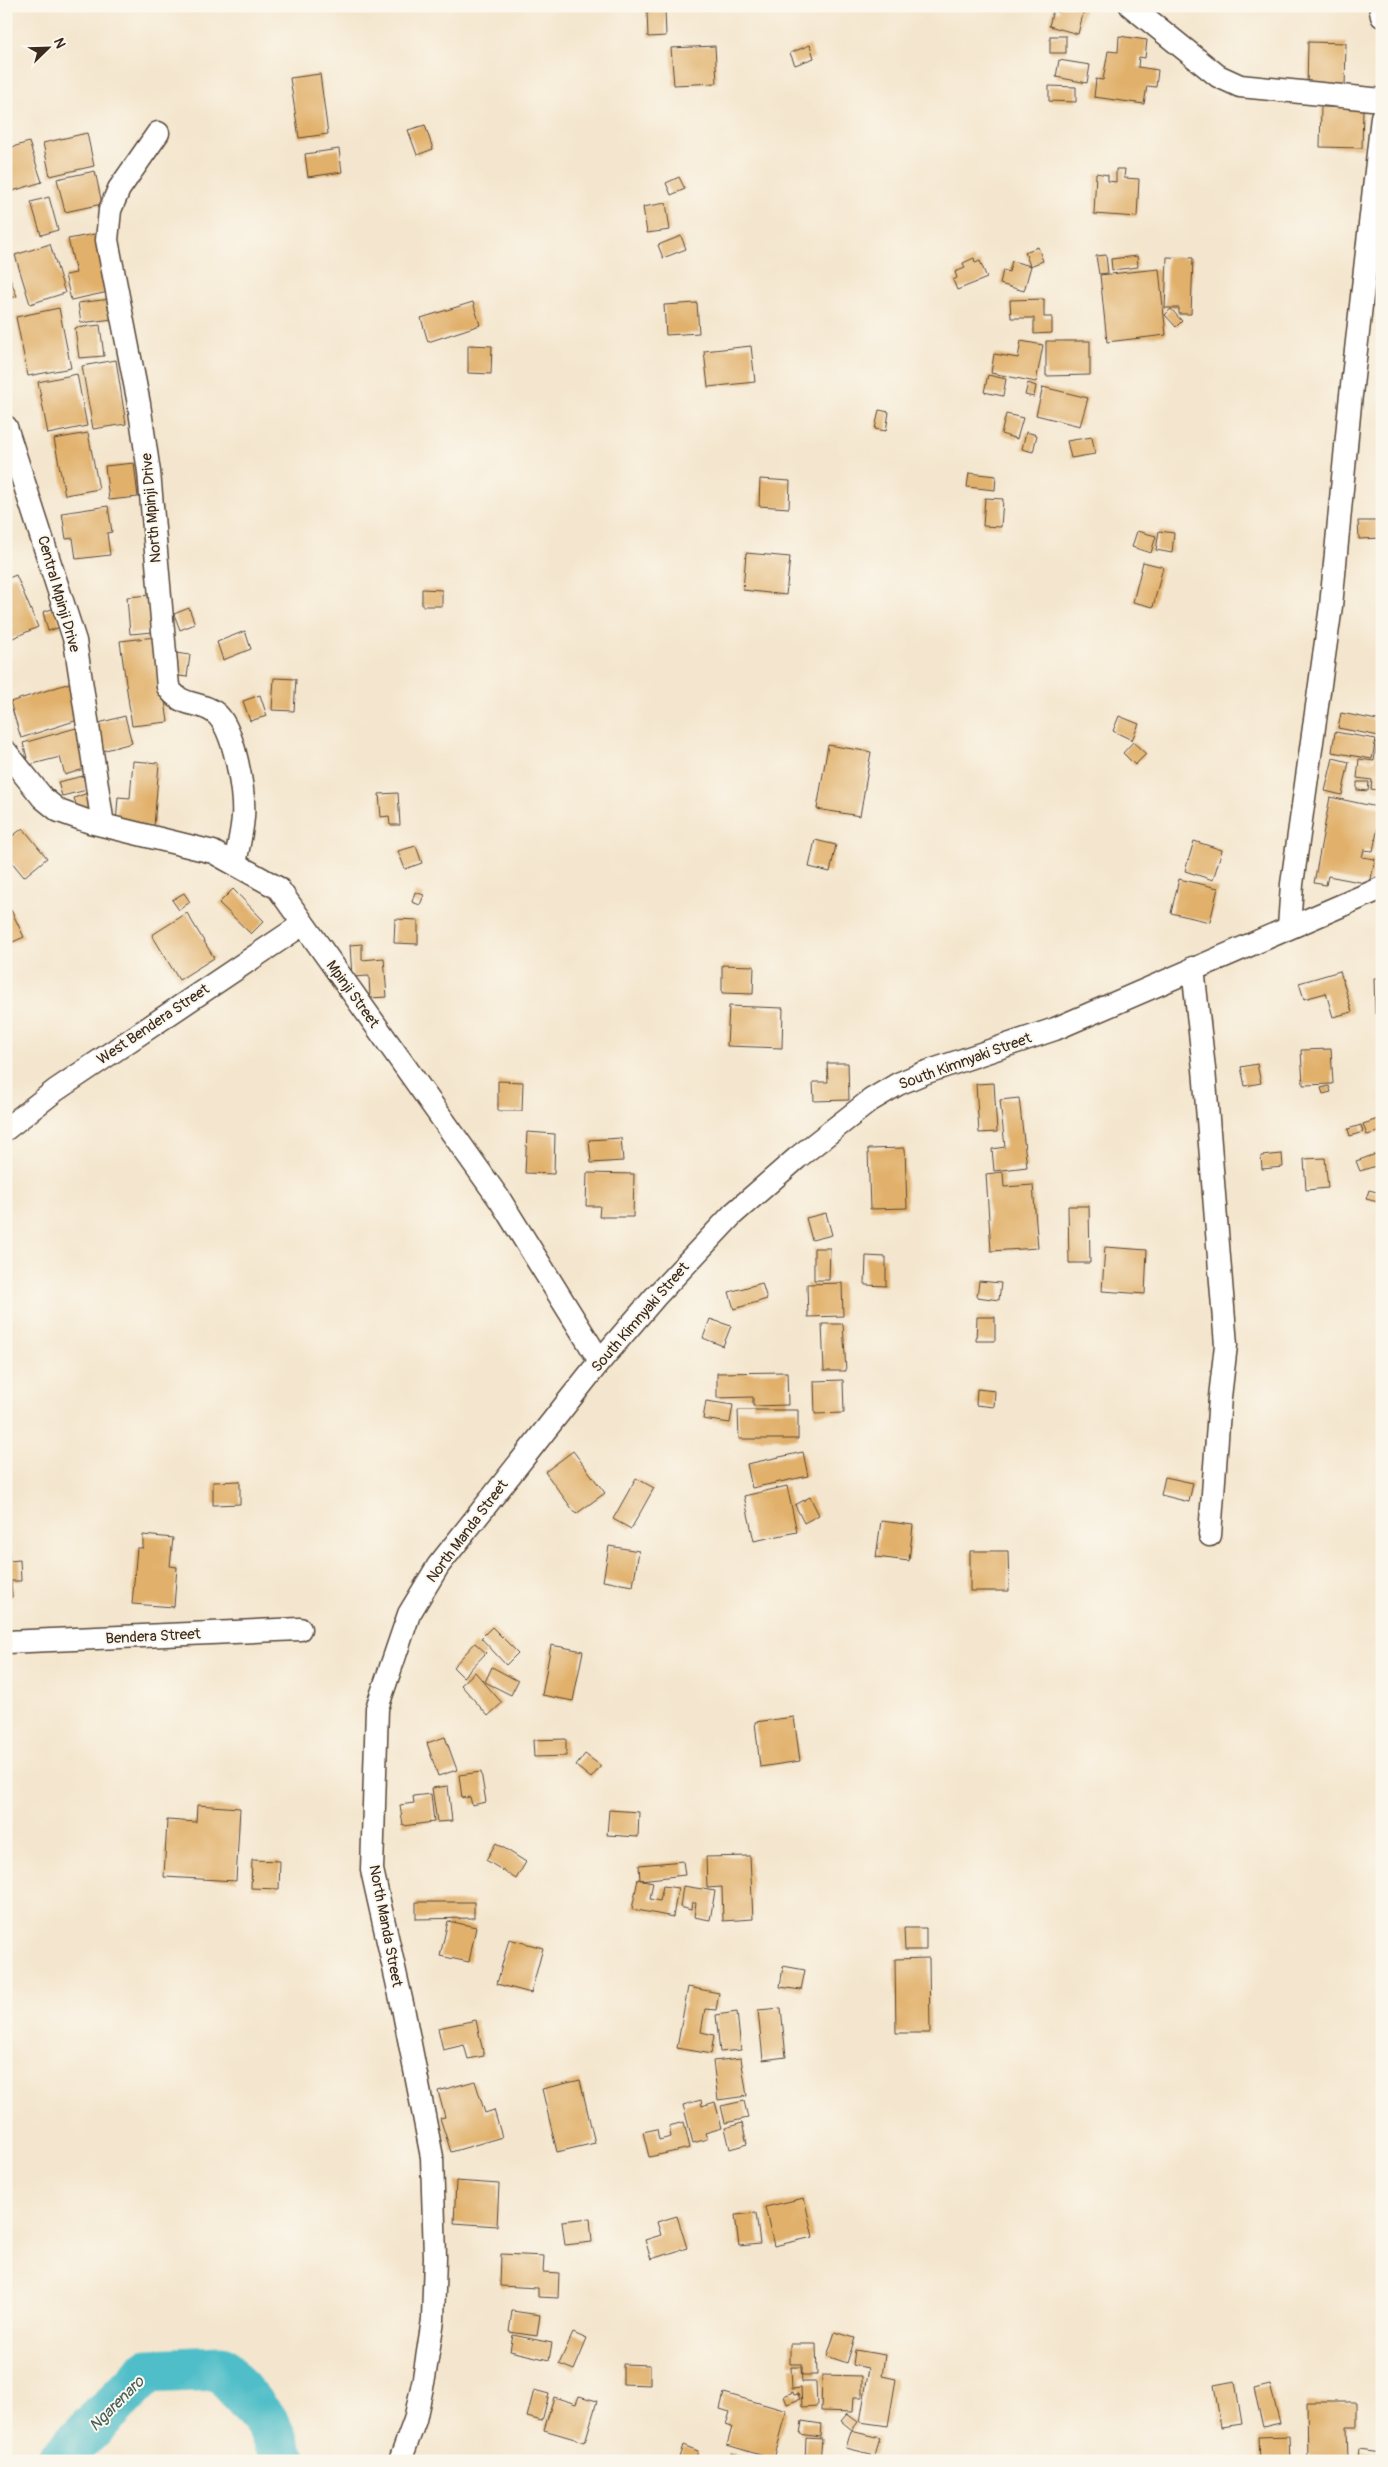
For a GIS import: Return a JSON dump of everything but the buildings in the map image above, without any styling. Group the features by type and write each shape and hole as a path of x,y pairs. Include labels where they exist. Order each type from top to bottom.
{"street":[{"path":"1131,6 1218,76 1240,86 1382,100"},
{"path":"1380,6 1382,16"},
{"path":"1290,927 1292,884 1330,615 1351,394 1382,117"},
{"name":"North Mpinji Drive","path":"158,133 119,189 110,210 107,240 139,404 149,472 168,687 175,698 212,710 222,718 230,735 243,797 243,817 235,863"},
{"name":"Central Mpinji Drive","path":"6,427 75,641 103,825"},
{"name":"Mpinji Street","path":"6,752 43,798 59,811 103,825 213,852 278,888 500,1200 600,1361"},
{"name":"South Kimnyaki Street","path":"581,1386 655,1297 732,1214 797,1158 871,1100 898,1084 924,1073 1055,1029 1382,888"},
{"name":"West Bendera Street","path":"6,1129 56,1090 303,924"},
{"path":"1193,968 1204,1069 1226,1345 1220,1397 1210,1535"},
{"name":"North Manda Street","path":"400,2461 415,2420 430,2340 433,2311 434,2230 432,2157 403,2008 372,1870 377,1708 409,1614 438,1566 581,1386"},
{"name":"Bendera Street","path":"6,1642 300,1629"}],"waterway":[{"name":"Ngarenaro","path":"58,2461 148,2371 221,2368 267,2423 285,2461"}]}
